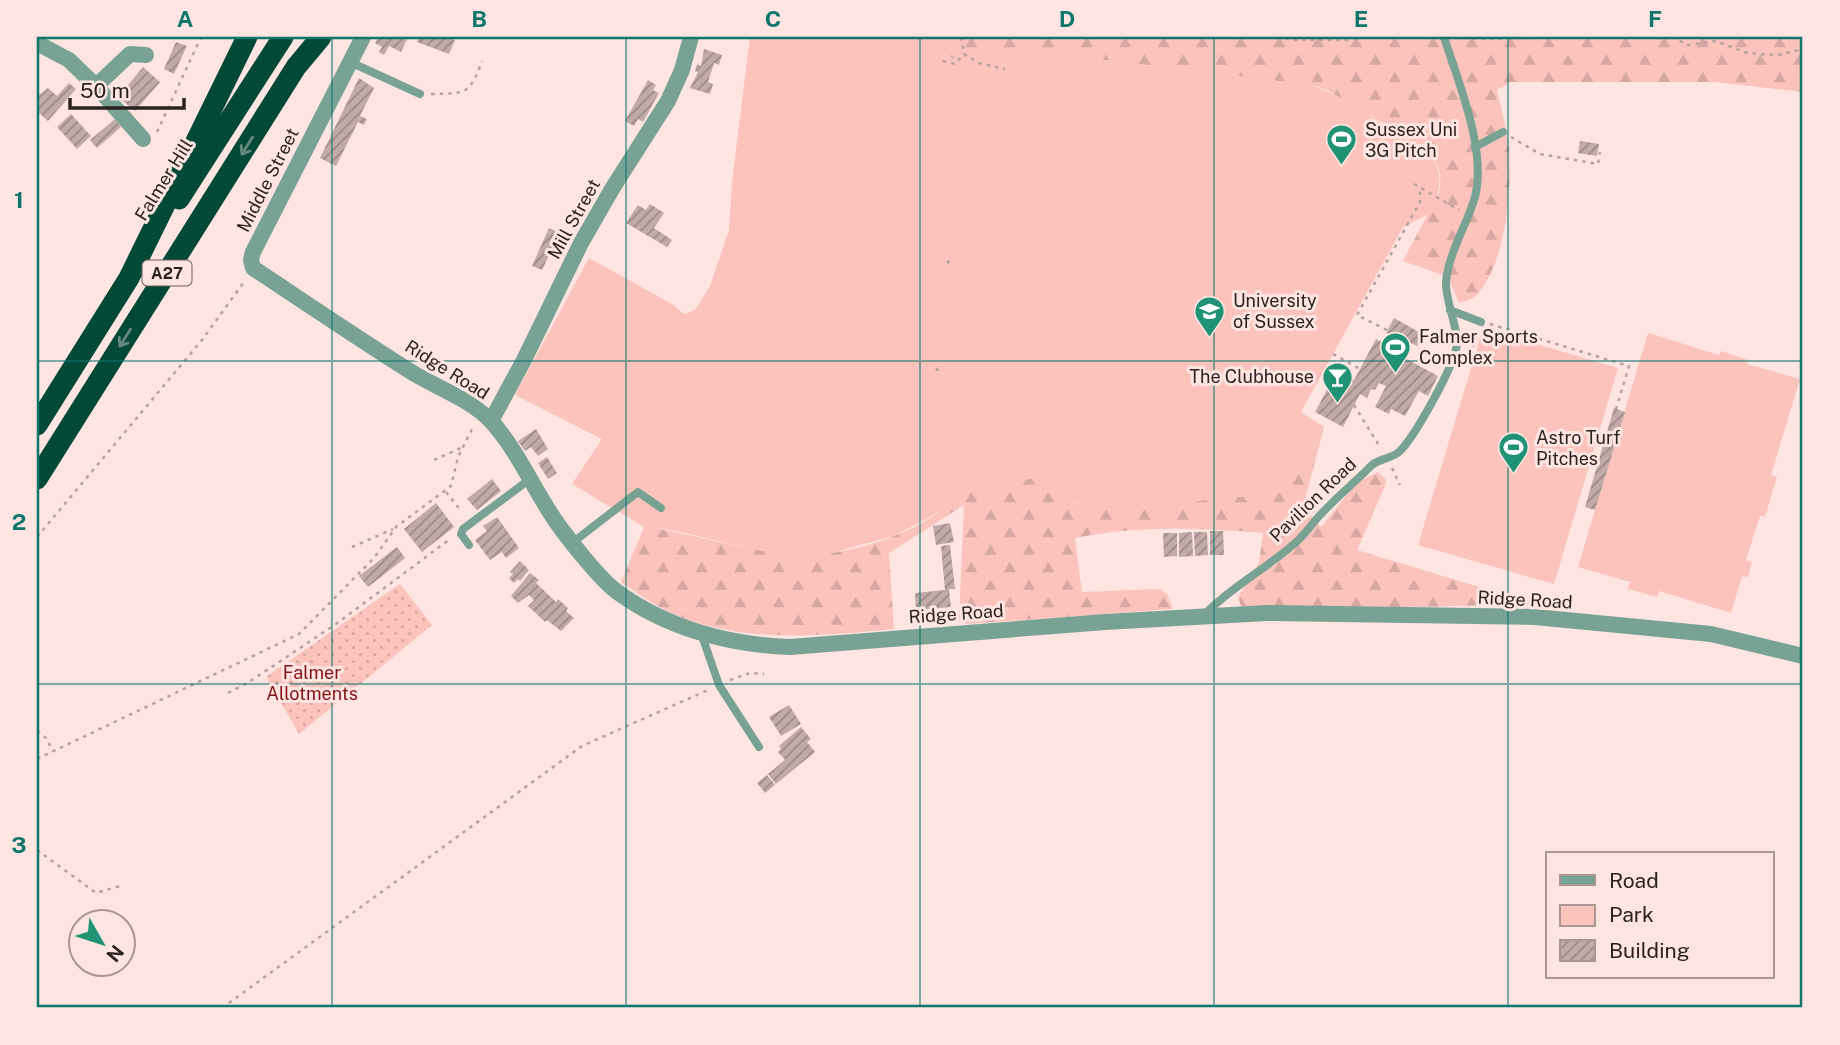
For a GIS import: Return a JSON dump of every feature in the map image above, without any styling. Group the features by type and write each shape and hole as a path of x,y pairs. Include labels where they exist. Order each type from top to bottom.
{"highway":[{"name":"A27","path":"37,425 129,278 247,37"},
{"name":"Falmer Hill","path":"129,278 283,37"},
{"name":"A27","path":"37,479 296,67 318,37"}],"street":[{"name":"Middle Street","path":"253,268 253,252 363,37"},
{"name":"Mill Street","path":"486,417 524,360 587,232 668,101 682,71 691,37"},
{"path":"37,43 69,60 144,139"},
{"path":"96,86 130,54 146,55"},
{"name":"Ridge Road","path":"253,268 486,417 530,479 556,523 614,590 657,617 701,633 763,646 790,647 1267,613 1535,617 1711,635 1803,656"}],"lane":[{"name":"Pavilion Road","path":"1203,616 1223,595 1259,572 1296,543 1320,514 1378,460 1397,454 1412,437 1458,344 1446,282 1454,248 1477,186 1475,147 1444,37"},
{"path":"350,62 420,94"},
{"path":"1475,147 1503,132"},
{"path":"1450,310 1481,322"},
{"path":"468,545 461,534 463,529 530,479"},
{"path":"572,543 638,492 661,508"},
{"path":"701,633 719,685 759,747"}],"path":[{"path":"144,139 155,136 201,37"},
{"path":"961,37 964,54 979,63 1005,69"},
{"path":"1277,37 1296,40 1351,40 1359,37"},
{"path":"1444,37 1489,40 1568,37"},
{"path":"1588,37 1610,37"},
{"path":"1672,37 1688,44 1716,41 1747,53 1777,55 1803,49"},
{"path":"943,61 955,64 964,54"},
{"path":"420,94 461,93 473,85 482,61"},
{"path":"1503,132 1540,154 1598,164 1600,152"},
{"path":"1414,184 1468,215"},
{"path":"1387,331 1357,315 1420,202 1420,187"},
{"path":"947,263 953,259"},
{"path":"37,537 202,340 253,268"},
{"path":"1444,377 1450,376 1470,356 1481,322 1629,366 1616,409"},
{"path":"1333,354 1360,369"},
{"path":"936,368 940,373"},
{"path":"1354,405 1388,458 1400,485"},
{"path":"352,547 396,527 446,492 451,486 461,448 486,417"},
{"path":"434,460 461,448"},
{"path":"446,492 458,507 454,510"},
{"path":"419,500 424,505"},
{"path":"37,759 299,634 374,558 396,527"},
{"path":"228,693 250,682 336,624 463,529"},
{"path":"222,1008 582,746 740,676 764,674"},
{"path":"37,731 46,738 53,751"},
{"path":"37,850 96,892 120,886"}],"green space":[{"path":"750,37 933,37 944,55 960,61 1005,48 1311,85 1343,98 1430,155 1438,170 1438,191 1429,214 1403,227 1301,412 1324,427 1299,471 1279,493 1174,503 1087,506 1064,496 1049,476 973,488 934,515 893,536 832,553 798,555 771,553 676,531 644,527 572,484 602,439 515,395 589,258 672,304 684,314 695,310 710,286 729,230 732,182"},
{"path":"933,37 1803,37 1803,92 1715,82 1511,82 1497,90 1509,148 1505,224 1495,263 1487,279 1476,296 1459,303 1448,277 1403,261 1438,195 1440,179 1436,163 1403,136 1327,90 1311,85 1005,48 960,61 944,55"},
{"name":"Astro Turf Pitches","path":"1483,328 1618,368 1554,584 1418,545"},
{"path":"1648,333 1719,355 1721,351 1748,360 1747,364 1800,379 1771,475 1777,477 1765,517 1760,516 1746,560 1752,562 1748,577 1742,576 1731,613 1659,591 1657,597 1628,589 1630,582 1578,567"},
{"path":"1324,427 1303,507 1321,527 1357,482 1378,472 1386,480 1385,486 1357,550 1535,604 1381,608 1241,606 1238,597 1259,563 1263,533 1145,529 1075,538 1082,592 1160,589 1167,594 1173,609 967,624 959,621 964,505 889,553 894,629 809,635 753,634 725,630 671,613 621,582 644,527 760,550 830,553 857,548 898,534 924,522 970,490 1009,481 1050,476 1059,493 1076,504 1174,503 1278,493 1299,471"},
{"name":"Falmer Allotments","path":"400,584 432,625 299,734 266,677"}],"building":[{"path":"378,37 408,37 401,52 389,46 384,55 379,52 382,47 375,43"},
{"path":"419,37 446,37 455,40 449,54 417,42"},
{"path":"176,42 187,46 174,74 164,69"},
{"path":"704,49 722,55 719,65 714,63 708,82 713,84 710,94 690,88 698,72 695,71 697,64 701,66"},
{"path":"143,67 160,82 135,111 118,97"},
{"path":"359,78 374,88 360,116 367,119 364,125 358,122 336,166 320,158"},
{"path":"648,80 656,85 653,90 659,93 643,122 638,119 634,126 625,121"},
{"path":"69,83 76,89 48,121 37,111 37,97 48,88 57,96"},
{"path":"71,114 91,136 77,149 57,127"},
{"path":"115,119 121,127 97,148 90,140"},
{"path":"1580,141 1599,144 1597,156 1578,153"},
{"path":"650,204 664,213 654,228 672,240 667,247 626,223 638,205 646,210"},
{"path":"549,228 567,236 563,244 556,241 542,270 532,266"},
{"name":"Falmer Sports Complex","path":"1394,318 1422,336 1417,346 1407,341 1399,355 1438,376 1428,396 1419,391 1405,416 1391,409 1389,414 1375,407 1386,386 1379,383 1375,390 1371,389 1367,398 1360,394 1343,427 1315,412 1337,371 1354,380 1376,339 1385,344 1390,335 1386,333"},
{"path":"1614,408 1625,412 1595,510 1585,507"},
{"path":"536,429 548,449 538,456 531,447 525,451 518,441"},
{"path":"547,457 557,473 548,479 538,463"},
{"path":"492,479 501,491 477,510 467,499"},
{"path":"436,503 454,527 422,552 404,529"},
{"path":"497,517 519,548 506,558 502,552 490,560 475,540 487,531 483,526"},
{"path":"950,523 954,542 936,545 933,526"},
{"path":"1210,531 1223,531 1224,555 1210,555"},
{"path":"1192,532 1193,556 1179,557 1179,533"},
{"path":"1194,532 1207,532 1208,555 1195,556"},
{"path":"1163,533 1177,533 1177,556 1164,557"},
{"path":"950,545 955,589 949,589 951,607 916,610 915,593 945,590 941,546"},
{"path":"397,547 405,558 368,587 359,576"},
{"path":"520,561 529,570 520,581 518,579 514,583 509,578 513,574 510,572"},
{"path":"530,573 539,580 536,583 556,602 558,599 568,608 566,611 574,618 561,631 547,620 545,622 528,606 534,600 529,595 518,603 511,596"},
{"path":"789,705 801,724 781,736 769,717"},
{"path":"801,727 811,739 807,742 815,752 776,784 768,774 785,760 778,752 781,749 779,746"},
{"path":"767,775 775,785 765,793 757,783"}],"place":[{"name":"Sussex Uni 3G Pitch","path":"1342,167"},
{"name":"University of Sussex","path":"1210,338"},
{"name":"Falmer Sports Complex","path":"1396,374"},
{"name":"The Clubhouse","path":"1337,404"},
{"name":"Astro Turf Pitches","path":"1513,475"}]}
